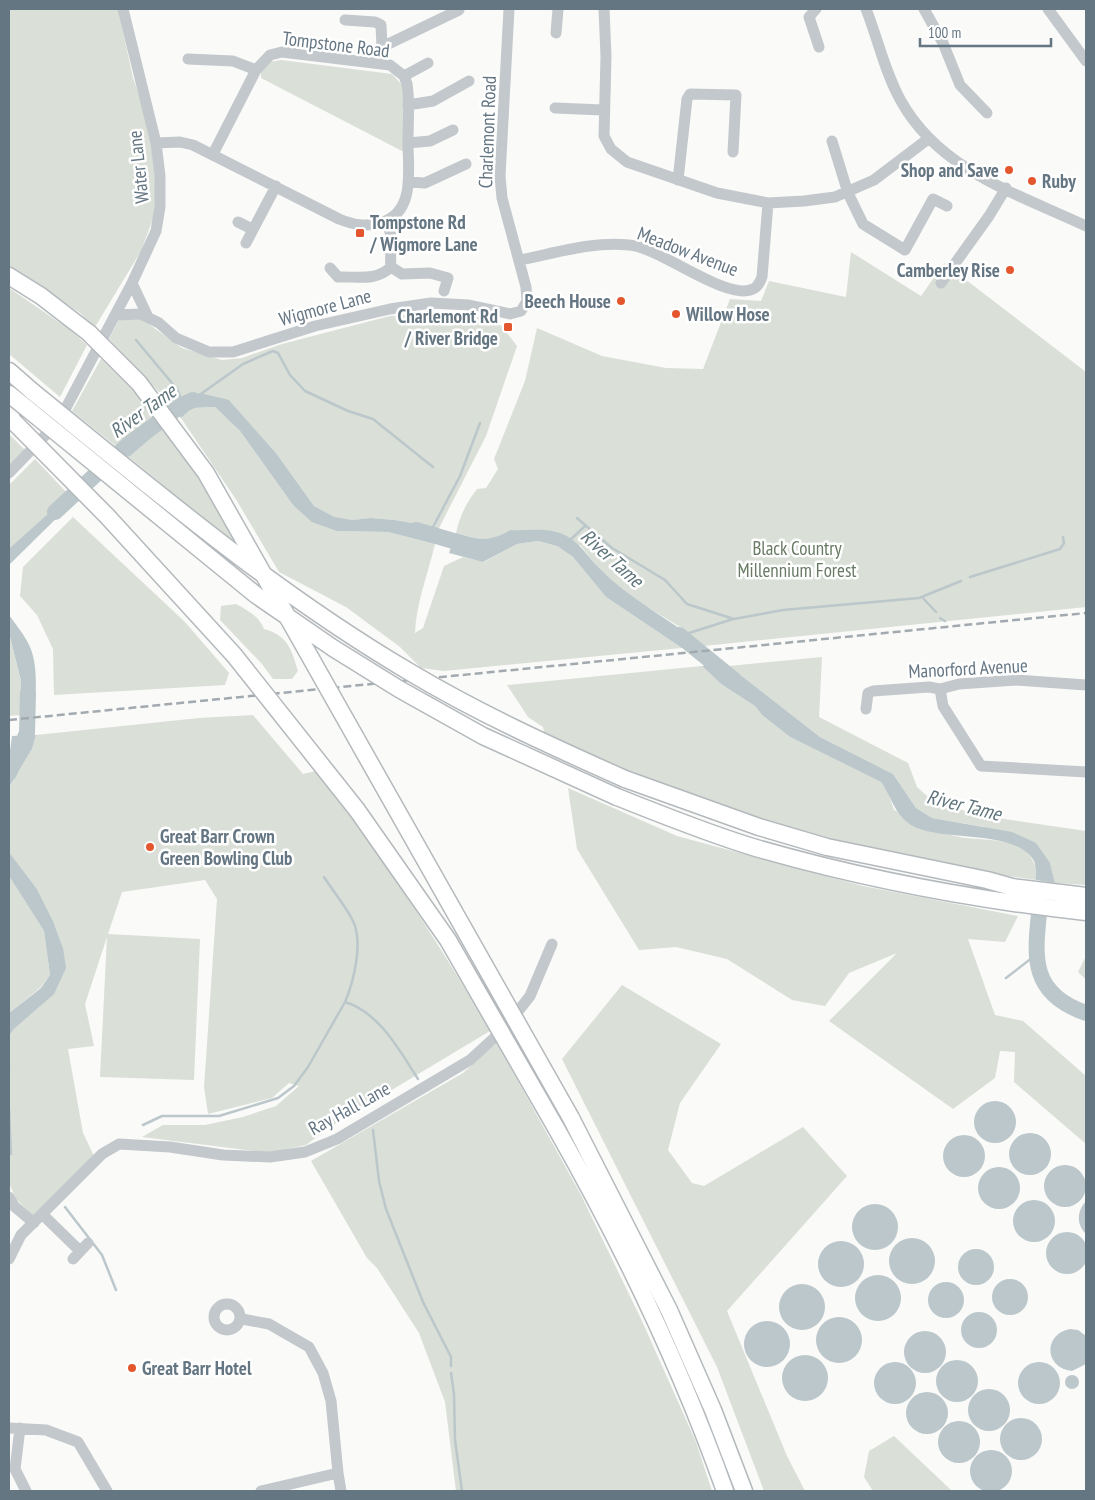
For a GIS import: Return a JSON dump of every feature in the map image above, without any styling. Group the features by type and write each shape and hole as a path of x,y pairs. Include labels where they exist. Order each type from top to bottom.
{"highway":[{"path":"9,276 41,296 89,333 139,383 206,473 571,1118 669,1310 713,1410 744,1491"},
{"path":"9,371 207,533 342,630 408,671 492,718 625,779 758,827 827,847 987,880 1012,895"},
{"path":"9,394 256,595 333,648 399,690 483,736 617,797 746,844 808,862 905,885 1057,901 1086,912"},
{"path":"11,420 107,516 234,655 357,810 448,940 597,1199 655,1318 698,1415 725,1491"},
{"path":"1057,901 1086,896"}],"street":[{"name":"Water Lane","path":"116,315 148,252 158,220 160,176 156,143 123,9"},
{"name":"Charlemont Road","path":"509,9 500,176 502,198 526,287 527,301 521,311"},
{"path":"556,33 558,9"},
{"path":"604,9 606,56 603,110 604,136 611,149 627,162 717,194 768,203 804,201 848,193 874,180 928,140"},
{"path":"816,9 809,17 819,47"},
{"path":"866,9 901,101 928,140 962,167 1086,226"},
{"path":"924,9 942,43 960,85 987,113"},
{"path":"1048,9 1086,61"},
{"path":"382,47 459,10"},
{"path":"345,20 375,22 381,25 382,47 378,63"},
{"name":"Tompstone Road","path":"213,154 256,70 270,55 282,52 390,65 404,76 408,92 408,182 406,200 402,209 396,216 386,221"},
{"path":"188,59 233,60 256,70"},
{"path":"404,76 428,62"},
{"path":"408,104 433,101 469,81"},
{"path":"678,180 687,99 690,94 736,95 733,152"},
{"path":"555,108 603,110"},
{"path":"408,143 430,141 453,130"},
{"path":"832,141 848,193 863,224 905,250 933,199 948,206"},
{"path":"156,143 180,142 193,144 349,223 362,226 386,221 392,234 389,256 391,268"},
{"path":"408,182 425,183 466,164"},
{"path":"246,243 276,186"},
{"path":"941,283 989,216 1006,188"},
{"name":"Meadow Avenue","path":"520,260 588,246 632,245 656,253 721,285 743,291 752,290 762,277 768,203"},
{"path":"238,222 252,229"},
{"path":"333,278 372,278 384,274 391,268"},
{"path":"391,268 402,274 430,273 460,281"},
{"path":"444,291 448,278"},
{"name":"Wigmore Lane","path":"132,283 148,317 176,338 209,352 233,352 315,326 390,308 431,303 469,305 510,314 521,311"},
{"path":"9,473 20,464 59,421 116,315 134,313 148,317"},
{"name":"Manorford Avenue","path":"866,709 868,693 873,691 929,686 940,689 959,684 1016,680 1086,685"},
{"path":"940,689 943,706 981,766 1086,772"},
{"name":"Ray Hall Lane","path":"9,1259 22,1235 38,1218 102,1154 119,1144 170,1147 223,1155 270,1158 305,1152 337,1139 470,1060 505,1028 530,996 552,944"},
{"path":"9,1197 14,1206 38,1218 80,1251"},
{"path":"9,1233 22,1235"},
{"path":"242,1319 269,1324 309,1347 323,1373 331,1401 341,1491"},
{"path":"26,1491 15,1469 14,1428 46,1430 78,1442 107,1491"},
{"path":"261,1491 338,1473"}],"green space":[{"path":"9,9 118,9 133,78 148,120 156,188 154,216 141,251 95,327 80,313 9,266"},
{"path":"281,60 392,74 403,86 404,152 261,78 261,70 269,62"},
{"name":"Black Country Millennium Forest","path":"851,252 921,296 944,263 1086,372 1086,607 704,646 685,630 629,596 598,568 581,546 510,530 496,537 484,539 456,533 470,499 477,489 486,488 498,469 494,459 525,381 537,328 602,356 666,368 703,369 730,299 761,301 769,281 846,297"},
{"path":"9,288 69,329 87,345 60,397 9,354"},
{"path":"458,312 493,319 517,346 486,436 439,528 395,520 334,518 314,506 276,453 229,400 182,399 173,407 109,339 120,318 143,320 182,348 222,360 242,358 282,344 390,316"},
{"path":"101,359 132,389 155,417 117,447 72,411"},
{"path":"215,407 240,431 293,505 337,531 388,532 435,544 420,600 415,633 423,628 444,566 463,557 484,562 517,544 538,541 557,546 573,557 606,597 682,648 444,671 421,668 400,647 346,607 279,572 237,501 181,418 192,408"},
{"path":"164,427 183,452 242,550 129,457"},
{"path":"9,434 26,451 9,468"},
{"path":"35,459 69,495 9,550 9,485"},
{"path":"73,517 185,622 229,673 225,685 54,695 53,649 37,615 20,596 23,567"},
{"path":"236,604 256,617 264,629 278,635 287,644 298,671 292,679 273,679 262,664 220,620 221,606"},
{"path":"9,633 21,682 20,715 9,716"},
{"path":"822,657 819,717 908,763 917,787 936,804 991,817 1086,831 1086,885 1055,883 1050,863 985,827 932,818 916,808 893,774 820,737 729,666"},
{"path":"702,666 721,684 755,706 762,715 790,737 881,782 888,792 894,810 951,835 996,840 1017,846 1026,852 1033,861 1036,880 932,865 837,845 744,817 634,777 545,736 543,727 528,717 507,685"},
{"path":"253,715 303,774 316,771 339,801 408,898 490,1031 330,1127 306,1145 269,1153 142,1137 163,1125 205,1125 243,1117 276,1106 299,1086 289,1083 272,1098 208,1114 204,1087 217,899 205,880 122,892 108,934 200,939 194,1080 100,1077 107,937 85,1004 94,1046 68,1049 83,1133 94,1156 33,1216 16,1199 9,1183 9,1036 14,1029 40,1006 63,948 53,921 37,889 9,852 9,787 32,749 36,735 199,718"},
{"path":"568,788 677,836 863,886 1018,916 1005,942 968,939 995,1015 1023,1021 1086,1076 1086,1144 1014,1082 1015,1052 1000,1051 995,1078 953,1109 829,1021 897,953 849,973 825,1006 792,1000 727,959 676,947 639,950 577,849"},
{"path":"9,876 44,931 50,975 41,987 9,1013"},
{"path":"1086,956 1086,980 1078,972"},
{"path":"622,985 721,1044 680,1103 668,1150 692,1183 704,1186 803,1127 847,1176 727,1311 787,1456 805,1491 764,1491 717,1367 562,1059"},
{"path":"497,1043 581,1195 642,1321 696,1442 712,1491 456,1491 445,1402 419,1333 377,1268 367,1258 311,1161 463,1073"},
{"path":"894,1436 952,1491 873,1491 864,1477 869,1451"}],"shaded area":[{"path":"200,393 229,400 276,453 314,506 334,517 352,520 371,518 395,520 439,528 435,544 388,532 337,531 312,522 293,505 240,431 215,407 192,408 181,418 173,407 182,399"},
{"path":"155,417 164,427 129,457 117,447"},
{"path":"69,495 75,500 9,565 10,548"},
{"path":"510,530 551,531 570,538 624,590 704,646 682,648 606,597 573,557 557,546 538,541 517,544 483,562 449,553 456,533 483,539 496,537"},
{"path":"9,615 31,649 36,677 34,715 20,715 21,681 9,633"},
{"path":"702,666 729,666 820,737 893,774 916,808 932,818 1012,832 1036,843 1050,863 1055,883 1036,880 1034,861 1025,851 1011,844 977,837 941,834 911,825 897,811 881,782 790,737 762,715 755,706 721,684"},
{"path":"36,735 32,749 9,787 9,759 12,736"},
{"path":"9,852 37,889 53,921 63,948 66,968 54,994 14,1029 9,1036 9,1013 41,988 50,975 44,931 9,876"},
{"path":"999,1101 1007,1104 1013,1110 1016,1122 1013,1134 1007,1140 991,1143 983,1140 977,1134 974,1118 977,1110 983,1104"},
{"path":"1034,1133 1042,1136 1048,1142 1051,1154 1048,1166 1042,1172 1026,1175 1018,1172 1012,1166 1009,1150 1012,1142 1018,1136"},
{"path":"968,1135 976,1138 982,1144 985,1156 982,1168 976,1174 960,1177 952,1174 946,1168 943,1152 946,1144 952,1138"},
{"path":"1069,1165 1077,1168 1083,1174 1086,1186 1083,1198 1077,1204 1061,1207 1053,1204 1047,1198 1044,1182 1047,1174 1053,1168"},
{"path":"1003,1167 1011,1170 1017,1176 1020,1188 1017,1200 1011,1206 995,1209 987,1206 981,1200 978,1184 981,1176 987,1170"},
{"path":"1038,1200 1046,1203 1052,1209 1055,1221 1052,1233 1046,1239 1030,1242 1022,1239 1016,1233 1013,1217 1016,1209 1022,1203"},
{"path":"1086,1201 1086,1234 1079,1222 1079,1213"},
{"path":"880,1204 892,1210 897,1218 897,1236 892,1244 884,1249 870,1250 858,1244 853,1236 852,1222 858,1210 866,1205"},
{"path":"1063,1232 1071,1232 1082,1238 1088,1253 1082,1268 1071,1274 1063,1274 1052,1268 1046,1257 1046,1249 1052,1238"},
{"path":"917,1238 929,1244 934,1252 934,1270 929,1278 921,1283 907,1284 895,1278 890,1270 889,1256 895,1244 903,1239"},
{"path":"846,1241 858,1247 863,1255 863,1273 858,1281 850,1286 836,1287 824,1281 819,1273 818,1259 824,1247 832,1242"},
{"path":"976,1249 983,1250 989,1254 993,1260 993,1274 989,1280 983,1284 976,1285 969,1284 963,1280 959,1274 958,1267 959,1260 963,1254 969,1250"},
{"path":"883,1275 895,1281 900,1289 900,1307 895,1315 887,1320 873,1321 861,1315 856,1307 855,1293 861,1281 869,1276"},
{"path":"1010,1279 1017,1280 1023,1284 1027,1290 1027,1304 1023,1310 1017,1314 1010,1315 1003,1314 997,1310 993,1304 992,1297 993,1290 997,1284 1003,1280"},
{"path":"946,1282 953,1283 959,1287 963,1293 963,1307 959,1313 953,1317 946,1318 939,1317 933,1313 929,1307 928,1300 929,1293 933,1287 939,1283"},
{"path":"807,1284 819,1290 824,1298 824,1316 819,1324 811,1329 797,1330 785,1324 780,1316 779,1302 785,1290 793,1285"},
{"path":"979,1312 986,1313 992,1317 996,1323 996,1337 992,1343 986,1347 979,1348 972,1347 966,1343 962,1337 961,1330 962,1323 966,1317 972,1313"},
{"path":"844,1317 856,1323 861,1331 861,1349 856,1357 848,1362 834,1363 822,1357 817,1349 816,1335 822,1323 830,1318"},
{"path":"772,1321 784,1327 789,1335 789,1353 784,1361 776,1366 762,1367 750,1361 745,1353 744,1339 750,1327 758,1322"},
{"path":"1070,1329 1078,1330 1086,1336 1086,1364 1072,1371 1063,1369 1056,1364 1050,1351 1055,1337 1061,1332"},
{"path":"921,1331 929,1331 940,1337 946,1352 940,1367 929,1373 921,1373 910,1367 904,1356 904,1348 910,1337"},
{"path":"810,1355 822,1361 827,1369 827,1387 822,1395 814,1400 800,1401 788,1395 783,1387 782,1373 788,1361 796,1356"},
{"path":"953,1360 961,1360 972,1366 978,1381 972,1396 961,1402 953,1402 942,1396 936,1385 936,1377 942,1366"},
{"path":"891,1362 899,1362 910,1368 916,1383 910,1398 899,1404 891,1404 880,1398 874,1387 874,1379 880,1368"},
{"path":"1035,1362 1043,1362 1054,1368 1060,1383 1054,1398 1043,1404 1035,1404 1024,1398 1018,1387 1018,1379 1024,1368"},
{"path":"1069,1375 1075,1375 1079,1382 1075,1389 1069,1389 1065,1385 1065,1379"},
{"path":"985,1389 993,1389 1004,1395 1010,1410 1004,1425 993,1431 985,1431 974,1425 968,1414 968,1406 974,1395"},
{"path":"923,1392 931,1392 942,1398 948,1413 942,1428 931,1434 923,1434 912,1428 906,1417 906,1409 912,1398"},
{"path":"1017,1418 1025,1418 1036,1424 1042,1439 1036,1454 1025,1460 1017,1460 1006,1454 1000,1443 1000,1435 1006,1424"},
{"path":"955,1421 963,1421 974,1427 980,1442 974,1457 963,1463 955,1463 944,1457 938,1446 938,1438 944,1427"},
{"path":"987,1450 995,1450 1006,1456 1012,1471 1006,1486 995,1492 987,1492 976,1486 970,1475 970,1467 976,1456"}],"waterway":[{"path":"136,340 177,389 182,402"},
{"path":"198,396 243,364 273,351 278,353 290,375 305,391 348,411 373,419 433,467"},
{"name":"River Tame","path":"55,512 129,444 182,405 193,400"},
{"path":"433,527 460,476 480,423"},
{"path":"577,518 612,548 665,580 687,604 734,619 783,610 919,598 961,581"},
{"path":"568,542 585,526"},
{"name":"River Tame","path":"416,530 474,547"},
{"path":"970,577 1060,549 1064,543 1063,537"},
{"path":"922,597 936,612"},
{"path":"940,618 945,621"},
{"path":"686,634 733,619"},
{"name":"River Tame","path":"679,635 733,679"},
{"name":"River Tame","path":"9,773 27,733 28,693"},
{"path":"324,877 346,908 356,928 356,960 352,983 345,1002"},
{"name":"River Tame","path":"1041,892 1037,948 1038,964 1043,979 1051,992 1066,1004 1086,1013"},
{"path":"1006,978 1037,954"},
{"path":"143,1125 162,1116 219,1116 278,1098 294,1086 308,1067 345,1002 357,1007 378,1023 396,1045 418,1079"},
{"path":"9,1110 11,1154"},
{"path":"373,1130 379,1181 386,1209 423,1302 451,1357 451,1366"},
{"path":"65,1207 102,1255 116,1290"},
{"path":"451,1373 454,1394 455,1440 462,1491"}],"railway":[{"path":"9,720 1086,613"}],"place":[{"name":"Shop and Save","path":"1009,170"},
{"name":"Ruby","path":"1032,181"},
{"name":"Tompstone Rd / Wigmore Lane","path":"360,233"},
{"name":"Camberley Rise","path":"1010,270"},
{"name":"Beech House","path":"621,301"},
{"name":"Willow Hose","path":"676,314"},
{"name":"Charlemont Rd / River Bridge","path":"508,327"},
{"name":"Great Barr Crown Green Bowling Club","path":"150,847"},
{"name":"Great Barr Hotel","path":"132,1368"}]}
